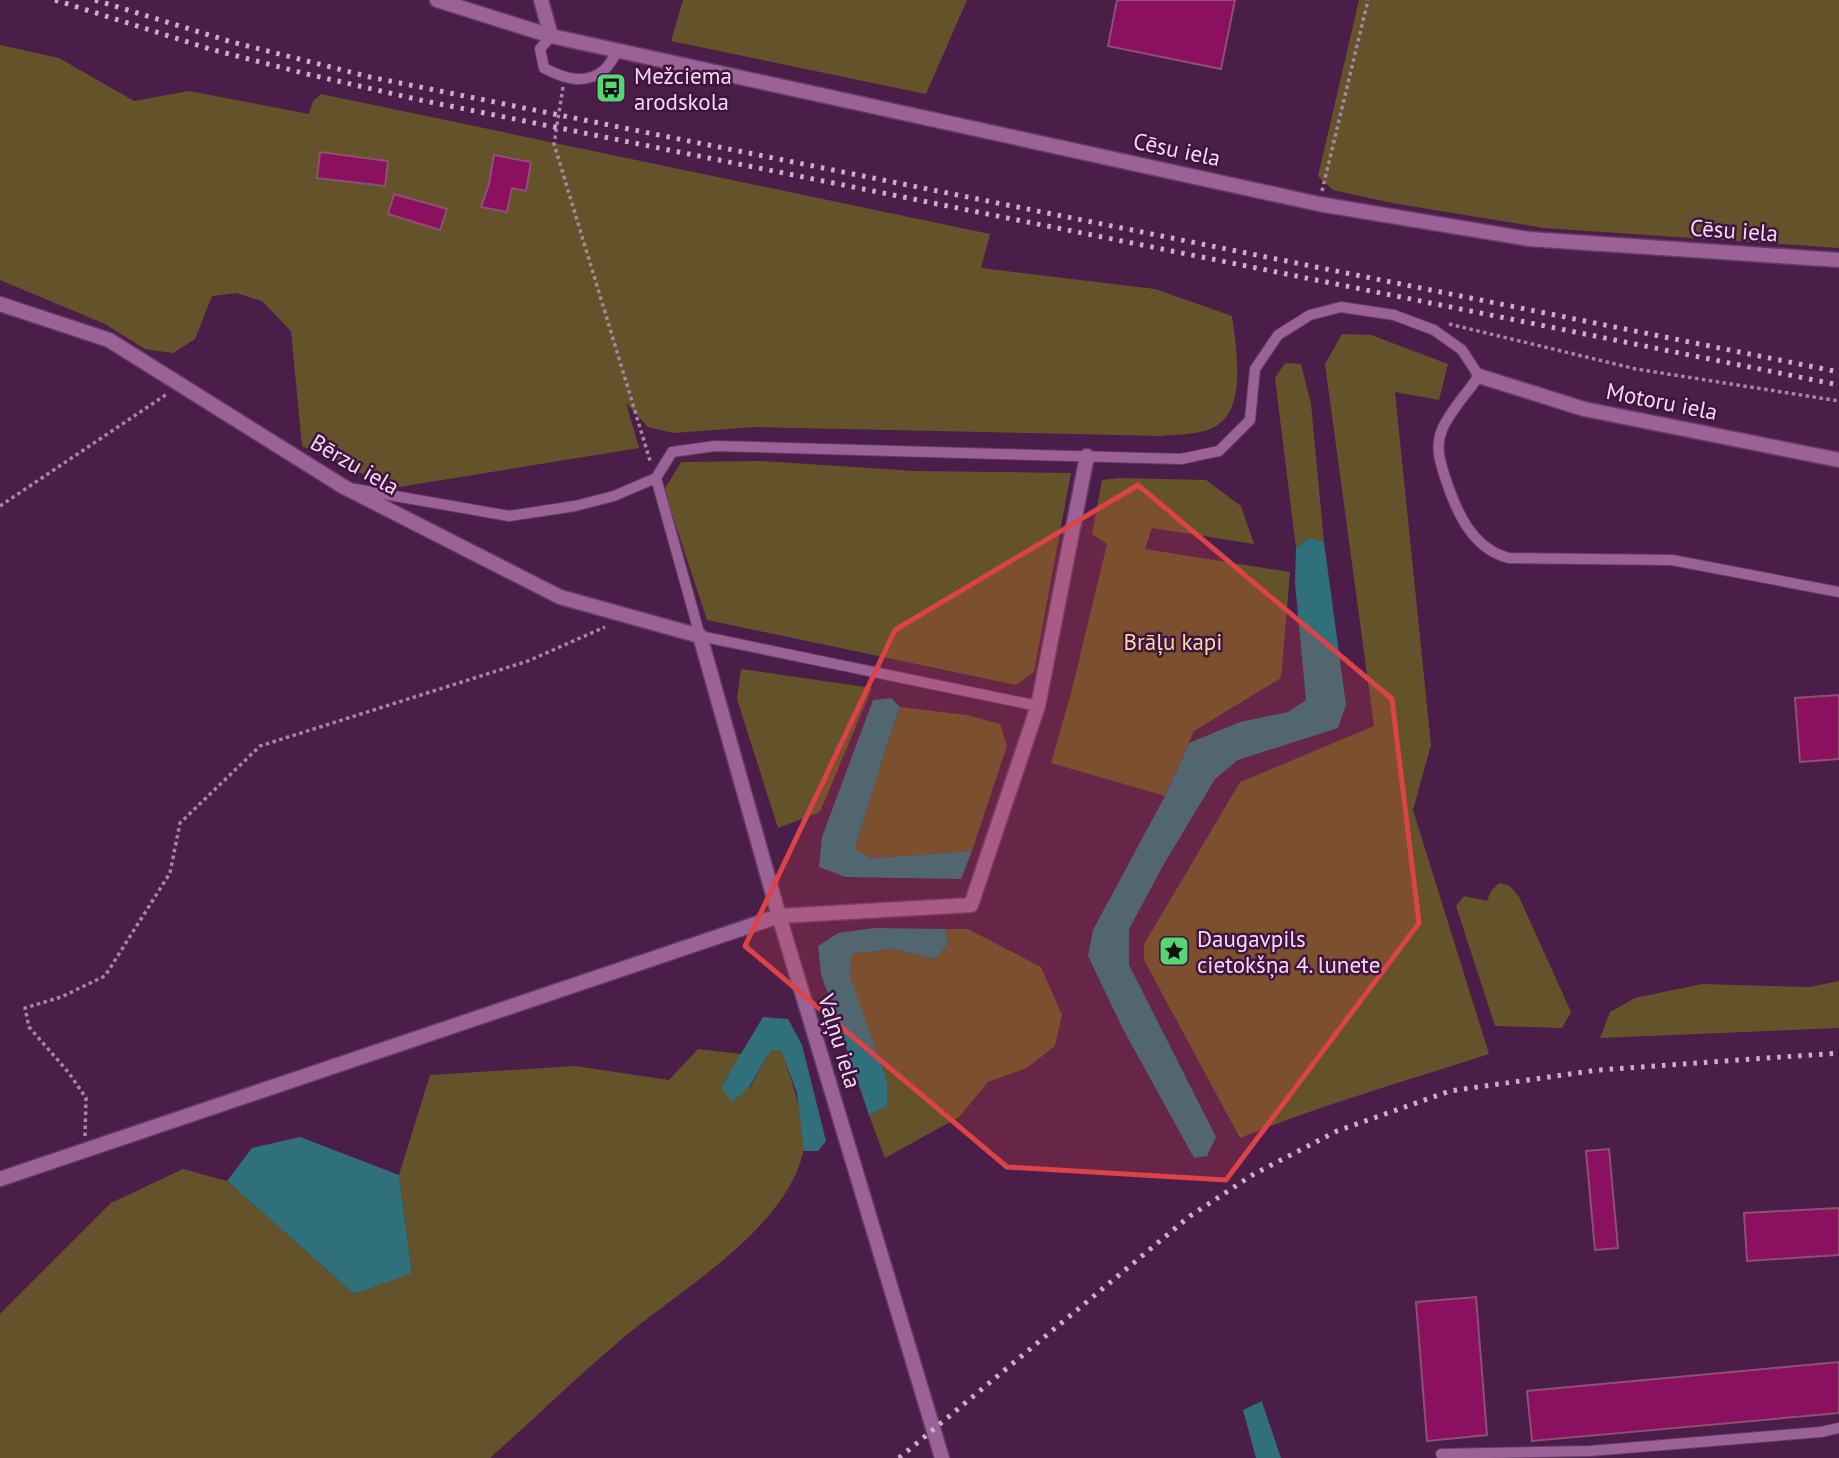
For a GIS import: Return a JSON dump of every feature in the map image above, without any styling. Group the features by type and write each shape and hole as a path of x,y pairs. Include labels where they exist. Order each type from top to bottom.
{"street":[{"name":"Cēsu iela","path":"437,0 551,36 1319,204 1529,239 1839,260"},
{"path":"541,0 551,36"},
{"name":"Bērzu iela","path":"0,304 108,340 344,487 560,597 700,636"},
{"name":"Motoru iela","path":"1479,376 1584,409 1839,460"},
{"path":"0,1179 779,916 971,905 1038,706 1087,456"},
{"name":"Vaļņu iela","path":"700,636 779,916 942,1458"}],"lane":[{"path":"551,36 540,49 544,68 564,78 584,79 604,70 618,51"},
{"path":"344,487 509,516 575,506 614,496 656,478 672,452 715,446 1181,459 1219,451 1250,421 1255,369 1279,335 1310,315 1341,307 1394,315 1434,330 1462,350 1479,376 1442,430 1439,458 1455,509 1465,526 1498,556 1672,560 1839,592"},
{"path":"656,478 700,636 1038,706"},
{"path":"1441,1454 1555,1452 1706,1443 1839,1428"},
{"path":"1544,1458 1555,1452"}],"path":[{"path":"1319,204 1368,0"},
{"path":"564,78 554,144 656,478"},
{"path":"1445,323 1636,369 1839,401"},
{"path":"0,506 182,384"},
{"path":"80,1152 86,1135 86,1098 69,1073 29,1027 25,1009 61,998 105,976 170,873 180,823 260,746 528,661 626,617"}],"highlighted area":[{"path":"1138,485 1392,699 1419,923 1226,1180 1007,1167 745,946 895,630"}],"green space":[{"path":"683,0 967,0 926,94 671,41"},
{"path":"1359,0 1839,0 1839,248 1544,228 1392,203 1333,190 1318,176"},
{"path":"0,45 59,58 134,101 189,91 309,114 313,101 321,94 990,234 981,268 1155,289 1232,316 1237,362 1235,395 1230,410 1222,421 1210,429 1162,436 755,427 673,433 648,427 626,403 639,448 393,488 302,446 291,331 262,301 236,293 212,296 195,339 173,353 145,349 105,324 0,280"},
{"path":"1342,334 1371,335 1448,364 1439,400 1395,392 1431,745 1413,810 1489,1054 1332,1104 1240,1138 1144,960 1144,944 1240,782 1374,726 1325,364"},
{"path":"1285,363 1301,364 1311,404 1324,542 1309,538 1296,548 1275,378"},
{"path":"762,461 915,471 1071,473 1034,672 1016,685 707,620 664,490 681,462"},
{"name":"Brāļu kapi","path":"1102,480 1206,480 1241,506 1254,544 1152,528 1145,549 1290,572 1281,678 1194,731 1165,796 1051,763 1107,544 1092,534"},
{"path":"741,669 872,688 820,812 778,828 737,699"},
{"path":"900,707 967,715 1000,724 1007,746 972,851 870,858 855,849"},
{"path":"1499,883 1510,886 1519,897 1571,1012 1562,1028 1495,1026 1456,906 1464,896 1487,901 1491,891"},
{"path":"945,929 968,929 1041,967 1062,1015 1055,1046 1027,1068 988,1082 959,1117 885,1158 869,1115 887,1106 850,977 852,954 893,949 936,959 948,944"},
{"path":"1839,981 1839,1028 1600,1038 1610,1012 1635,998 1702,984 1809,987"},
{"path":"698,1049 741,1054 721,1087 750,1087 771,1049 781,1050 798,1102 803,1130 803,1153 793,1180 755,1231 730,1254 611,1348 490,1458 0,1458 0,1314 111,1203 183,1169 227,1181 354,1294 412,1272 399,1175 430,1075 575,1066 669,1080"}],"shaded area":[{"path":"1309,538 1324,542 1346,705 1338,728 1238,760 1215,779 1129,929 1129,965 1216,1137 1207,1156 1194,1158 1123,1029 1088,956 1093,930 1165,796 1189,743 1240,722 1288,712 1306,700 1295,583 1296,548"},
{"path":"891,698 900,707 855,849 870,858 972,851 961,879 845,877 819,867 822,837 873,700"},
{"path":"875,928 945,929 948,944 936,959 893,949 852,954 850,977 887,1081 887,1106 869,1115 821,974 818,946 838,933"},
{"path":"763,1017 788,1019 802,1045 826,1141 818,1151 804,1151 797,1093 781,1050 771,1050 749,1087 732,1102 721,1087"},
{"path":"300,1137 399,1175 412,1273 354,1294 227,1181 252,1148"},
{"path":"1262,1401 1281,1458 1256,1458 1243,1410"}],"building":[{"path":"1117,0 1235,0 1221,69 1108,46"},
{"path":"320,152 388,161 385,186 317,178"},
{"path":"494,155 531,162 526,191 512,188 507,212 481,207 489,184"},
{"path":"394,194 447,209 440,230 388,214"},
{"path":"1839,695 1839,759 1800,762 1795,698"},
{"path":"1609,1149 1618,1248 1595,1250 1586,1151"},
{"path":"1839,1208 1839,1255 1747,1261 1744,1213"},
{"path":"1476,1297 1487,1435 1427,1441 1416,1302"},
{"path":"1839,1362 1839,1413 1532,1441 1527,1391"}],"railway":[{"path":"55,0 210,49 420,100 1839,385"},
{"path":"95,0 232,42 370,77 1839,372"},
{"path":"899,1458 1190,1216 1254,1174 1337,1131 1450,1091 1598,1070 1839,1053"}],"place":[{"name":"Mežciema arodskola","path":"611,88"},
{"name":"Daugavpils cietokšņa 4. lunete","path":"1174,951"}]}
